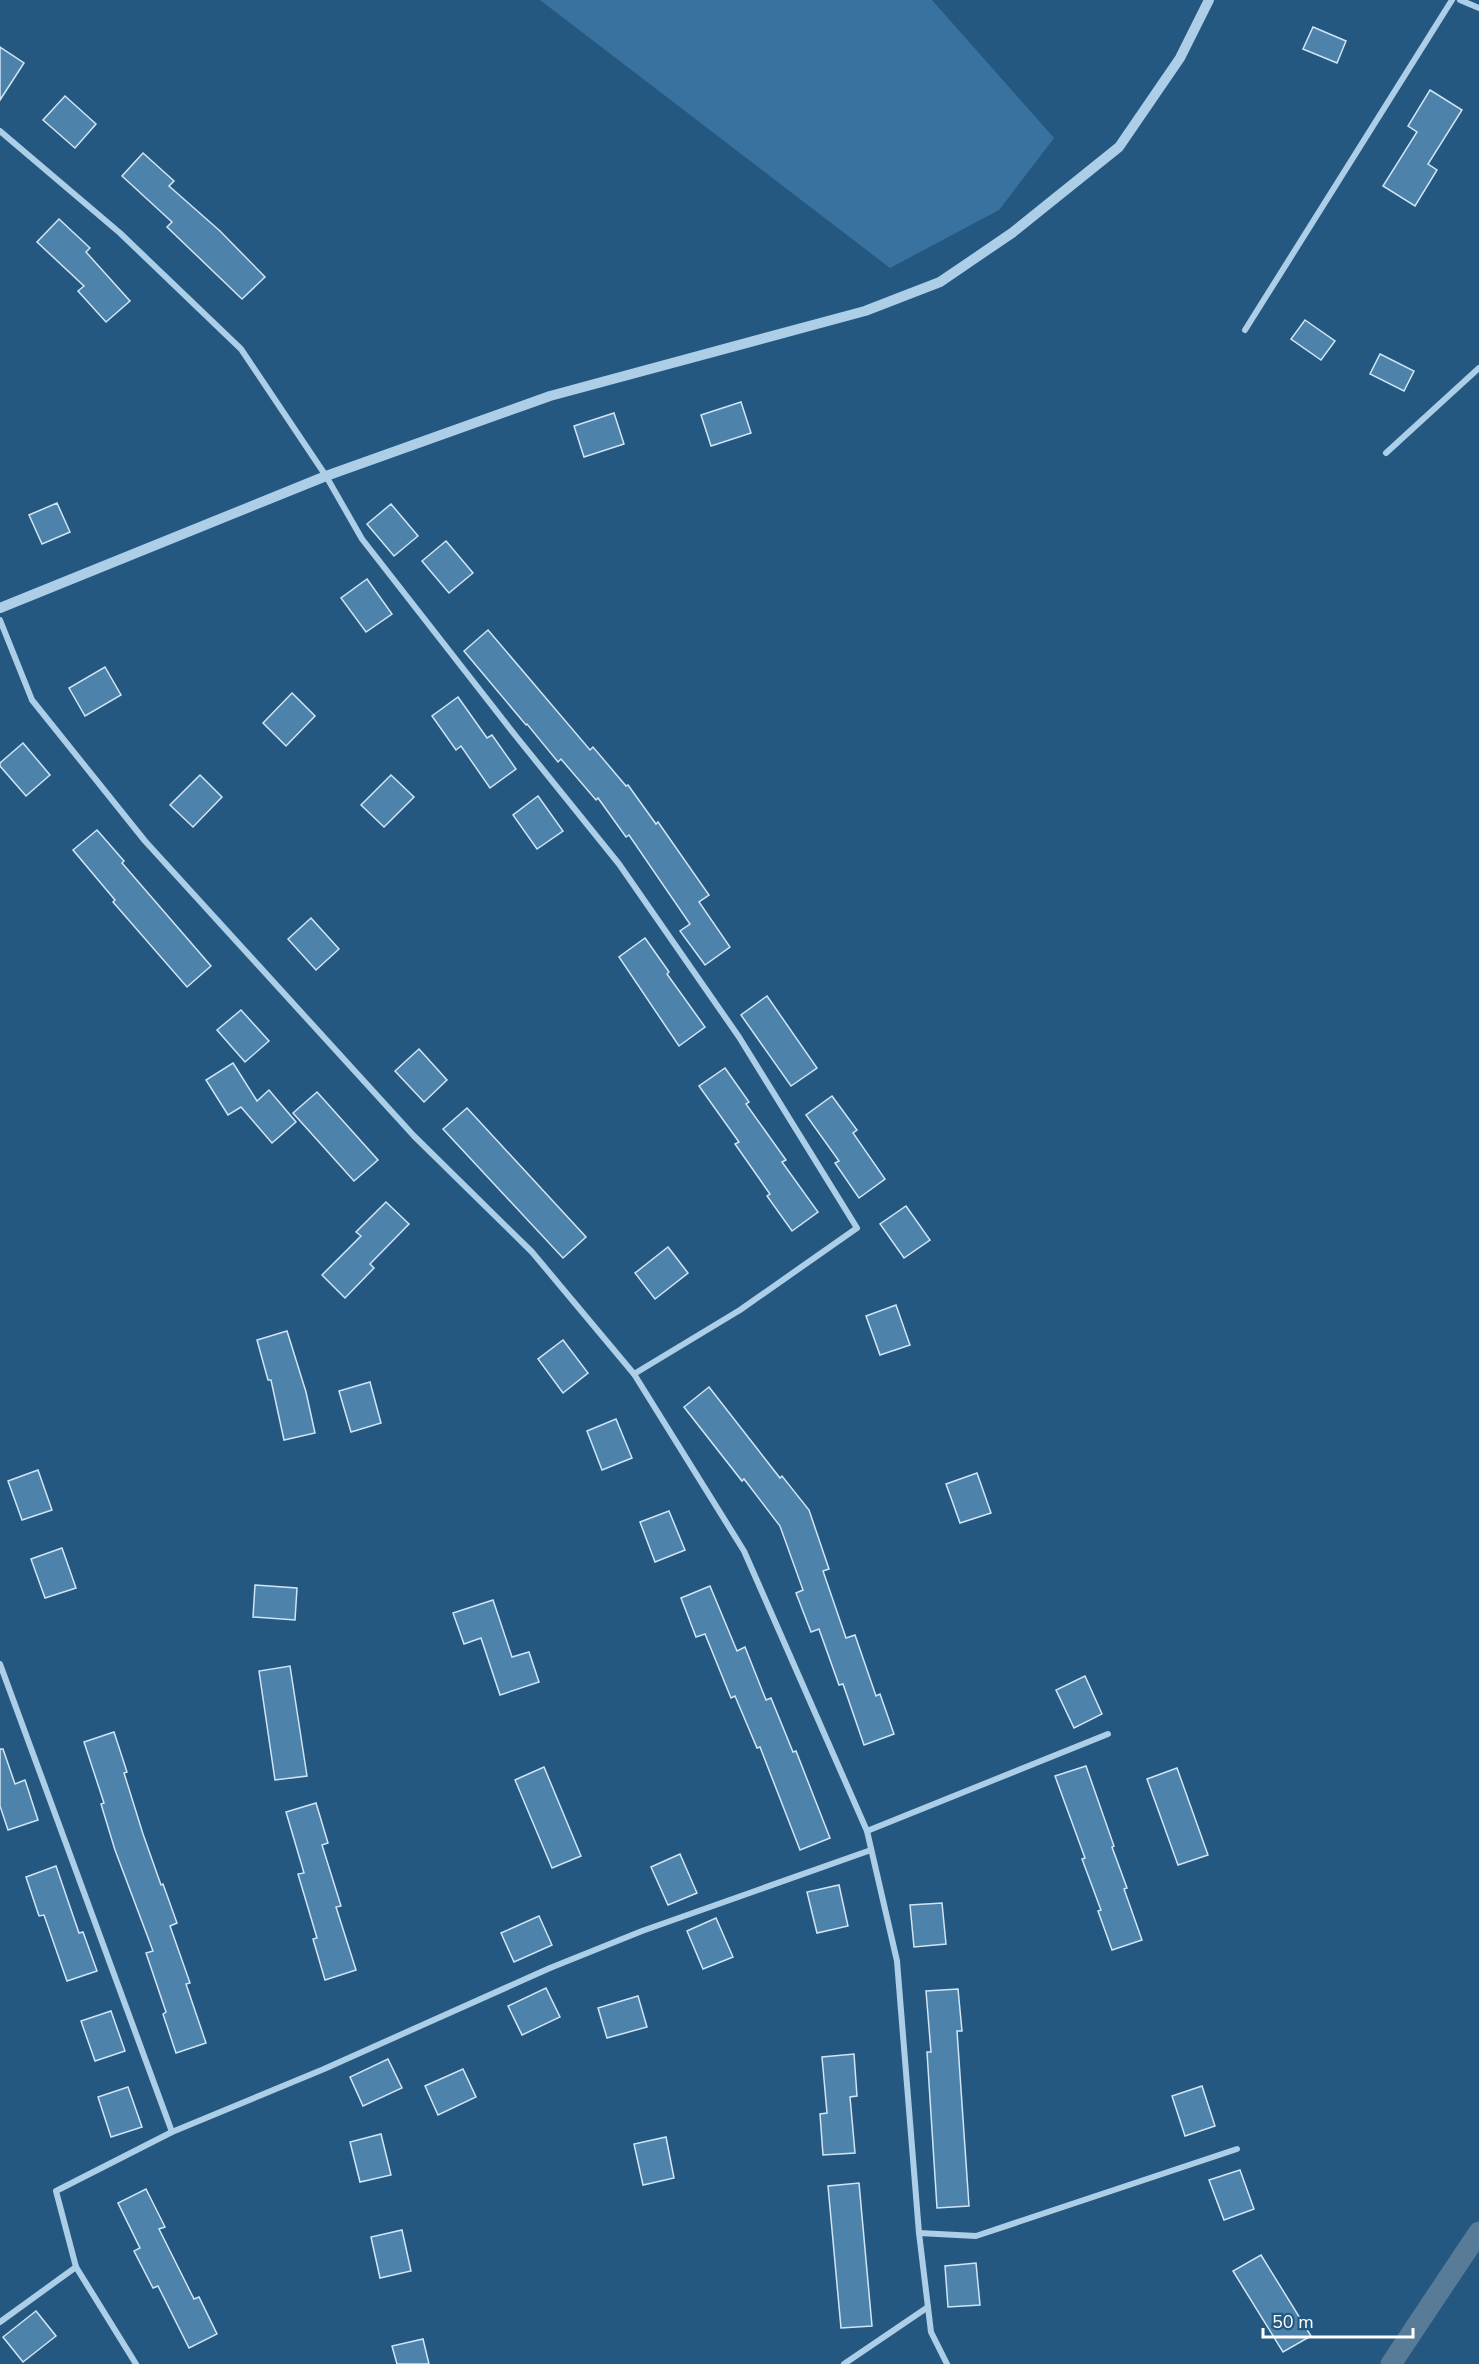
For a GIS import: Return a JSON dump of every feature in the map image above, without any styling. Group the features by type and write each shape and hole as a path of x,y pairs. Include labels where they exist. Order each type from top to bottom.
{"street":[{"path":"0,608 326,476 550,396 865,311 940,282 1012,233 1119,147 1180,58 1209,0"},
{"path":"1245,330 1452,0"},
{"path":"1460,0 1479,8"},
{"path":"0,131 120,233 241,349 326,476 362,539 619,864 739,1037 857,1228 740,1310 634,1374"},
{"path":"1386,453 1479,368"},
{"path":"0,620 32,700 145,841 305,1013 414,1136 532,1252 634,1374 744,1551 867,1831 897,1961 919,2233 931,2332 947,2364"},
{"path":"0,1664 172,2132"},
{"path":"867,1831 1108,1734"},
{"path":"136,2364 76,2267 56,2191 172,2132 324,2069 550,1968 642,1931 871,1850"},
{"path":"919,2233 976,2236 1237,2149"},
{"path":"0,2322 76,2267"},
{"path":"844,2364 928,2307"}],"shaded area":[{"path":"540,0 932,0 1054,138 999,210 890,268"}],"building":[{"path":"1313,27 1346,41 1337,63 1303,49"},
{"path":"0,47 24,63 0,100"},
{"path":"1430,90 1462,110 1428,164 1437,170 1415,206 1383,186 1417,132 1408,126"},
{"path":"65,96 96,124 75,148 43,120"},
{"path":"143,153 174,181 169,186 220,231 265,277 242,299 167,227 172,222 122,176"},
{"path":"59,219 90,248 86,252 130,301 106,322 78,291 84,286 37,242"},
{"path":"1305,320 1335,341 1321,360 1291,339"},
{"path":"1380,354 1414,371 1404,391 1370,374"},
{"path":"741,402 751,433 711,446 701,415"},
{"path":"614,413 624,444 584,457 574,426"},
{"path":"57,503 70,532 42,544 29,515"},
{"path":"391,504 418,536 394,556 367,524"},
{"path":"446,541 473,573 449,593 422,561"},
{"path":"367,579 392,614 366,632 341,598"},
{"path":"488,630 590,750 593,747 626,786 628,785 656,824 658,822 709,895 699,902 730,947 705,965 680,931 690,924 629,835 626,837 598,798 596,800 561,759 558,762 464,651"},
{"path":"105,667 121,695 85,716 69,688"},
{"path":"292,693 315,716 286,746 263,723"},
{"path":"458,697 487,738 492,735 516,769 490,788 461,746 456,750 432,716"},
{"path":"23,743 50,775 26,796 0,766 0,763"},
{"path":"200,775 222,797 193,827 170,805"},
{"path":"391,775 414,797 384,827 361,805"},
{"path":"538,796 563,831 537,849 513,815"},
{"path":"97,830 124,861 122,863 211,966 187,987 113,902 115,900 73,850"},
{"path":"311,918 339,949 316,970 288,939"},
{"path":"645,938 669,972 667,974 705,1027 679,1046 619,957"},
{"path":"767,996 817,1068 791,1086 741,1015"},
{"path":"241,1010 269,1041 245,1062 217,1030"},
{"path":"419,1049 447,1080 424,1102 395,1071"},
{"path":"233,1063 257,1101 269,1090 296,1122 272,1143 241,1107 228,1115 206,1080"},
{"path":"725,1068 749,1102 746,1104 786,1160 782,1162 818,1212 792,1231 767,1196 770,1194 735,1144 739,1142 699,1086"},
{"path":"317,1092 378,1160 354,1181 293,1113"},
{"path":"832,1096 857,1130 853,1133 885,1179 859,1198 835,1163 839,1161 806,1115"},
{"path":"467,1108 586,1237 563,1258 443,1129"},
{"path":"386,1202 409,1224 370,1264 374,1268 345,1298 322,1275 361,1236 356,1232"},
{"path":"906,1206 930,1240 904,1258 880,1224"},
{"path":"668,1247 688,1273 655,1299 635,1273"},
{"path":"896,1305 910,1345 880,1355 866,1316"},
{"path":"287,1331 306,1392 315,1433 284,1440 271,1380 268,1380 257,1340"},
{"path":"563,1340 588,1373 563,1393 538,1359"},
{"path":"370,1382 381,1423 351,1432 339,1391"},
{"path":"709,1387 780,1478 782,1476 809,1510 829,1569 823,1571 846,1638 855,1635 876,1696 880,1694 894,1734 864,1745 843,1684 839,1685 819,1629 811,1632 796,1593 803,1590 780,1526 684,1407"},
{"path":"616,1419 632,1458 602,1470 587,1431"},
{"path":"38,1470 52,1510 22,1520 8,1481"},
{"path":"977,1473 991,1513 960,1523 946,1484"},
{"path":"669,1511 685,1550 655,1562 640,1522"},
{"path":"62,1548 76,1588 45,1598 31,1559"},
{"path":"255,1585 297,1588 295,1620 253,1617"},
{"path":"710,1586 737,1651 745,1647 766,1700 771,1698 793,1752 796,1751 830,1838 800,1850 760,1747 757,1748 735,1696 731,1698 705,1634 696,1637 681,1598"},
{"path":"493,1600 512,1657 529,1652 539,1682 500,1695 481,1638 464,1644 453,1613"},
{"path":"290,1666 307,1776 275,1780 259,1671"},
{"path":"1085,1676 1102,1714 1074,1728 1056,1690"},
{"path":"114,1732 143,1834 177,1923 170,1926 190,1983 186,1984 206,2043 176,2053 163,2014 166,2012 146,1953 153,1951 115,1850 101,1804 104,1803 84,1742"},
{"path":"0,1749 3,1749 15,1784 25,1780 38,1820 8,1830 0,1806"},
{"path":"1086,1766 1114,1846 1112,1847 1127,1888 1124,1889 1142,1940 1112,1950 1098,1911 1101,1910 1082,1859 1085,1858 1055,1776"},
{"path":"544,1767 581,1856 552,1868 515,1780"},
{"path":"1177,1768 1208,1855 1178,1865 1147,1779"},
{"path":"316,1803 328,1843 322,1845 341,1906 336,1907 356,1970 325,1980 313,1939 317,1938 298,1874 304,1873 286,1812"},
{"path":"680,1854 697,1893 668,1905 651,1867"},
{"path":"56,1866 79,1933 83,1932 97,1971 67,1981 44,1915 39,1916 26,1877"},
{"path":"839,1885 848,1926 817,1933 807,1892"},
{"path":"942,1903 946,1944 914,1947 910,1905"},
{"path":"539,1916 552,1945 514,1962 501,1933"},
{"path":"716,1918 733,1957 703,1969 687,1931"},
{"path":"546,1988 560,2017 522,2035 508,2006"},
{"path":"958,1989 962,2031 957,2031 969,2206 937,2208 927,2052 931,2052 926,1991"},
{"path":"638,1996 647,2027 607,2038 598,2008"},
{"path":"111,2011 125,2051 95,2061 81,2021"},
{"path":"854,2054 857,2096 850,2097 855,2153 823,2155 820,2114 827,2113 822,2057"},
{"path":"388,2059 402,2088 363,2106 350,2077"},
{"path":"463,2069 476,2097 438,2115 425,2086"},
{"path":"1202,2086 1215,2126 1185,2136 1172,2096"},
{"path":"128,2087 142,2127 111,2137 98,2097"},
{"path":"381,2134 391,2175 360,2182 350,2142"},
{"path":"666,2137 674,2178 643,2185 634,2144"},
{"path":"1240,2170 1254,2209 1224,2220 1209,2180"},
{"path":"859,2183 872,2326 841,2328 828,2186"},
{"path":"146,2189 165,2227 159,2229 194,2299 199,2297 217,2334 189,2348 158,2286 153,2288 134,2251 140,2248 118,2203"},
{"path":"402,2230 411,2271 380,2278 371,2237"},
{"path":"1261,2255 1311,2336 1283,2352 1233,2271"},
{"path":"976,2263 980,2305 948,2307 945,2266"},
{"path":"36,2311 56,2336 23,2362 3,2337"},
{"path":"423,2339 429,2364 397,2364 392,2346"}],"waterway":[{"path":"1391,2364 1479,2232"}]}
